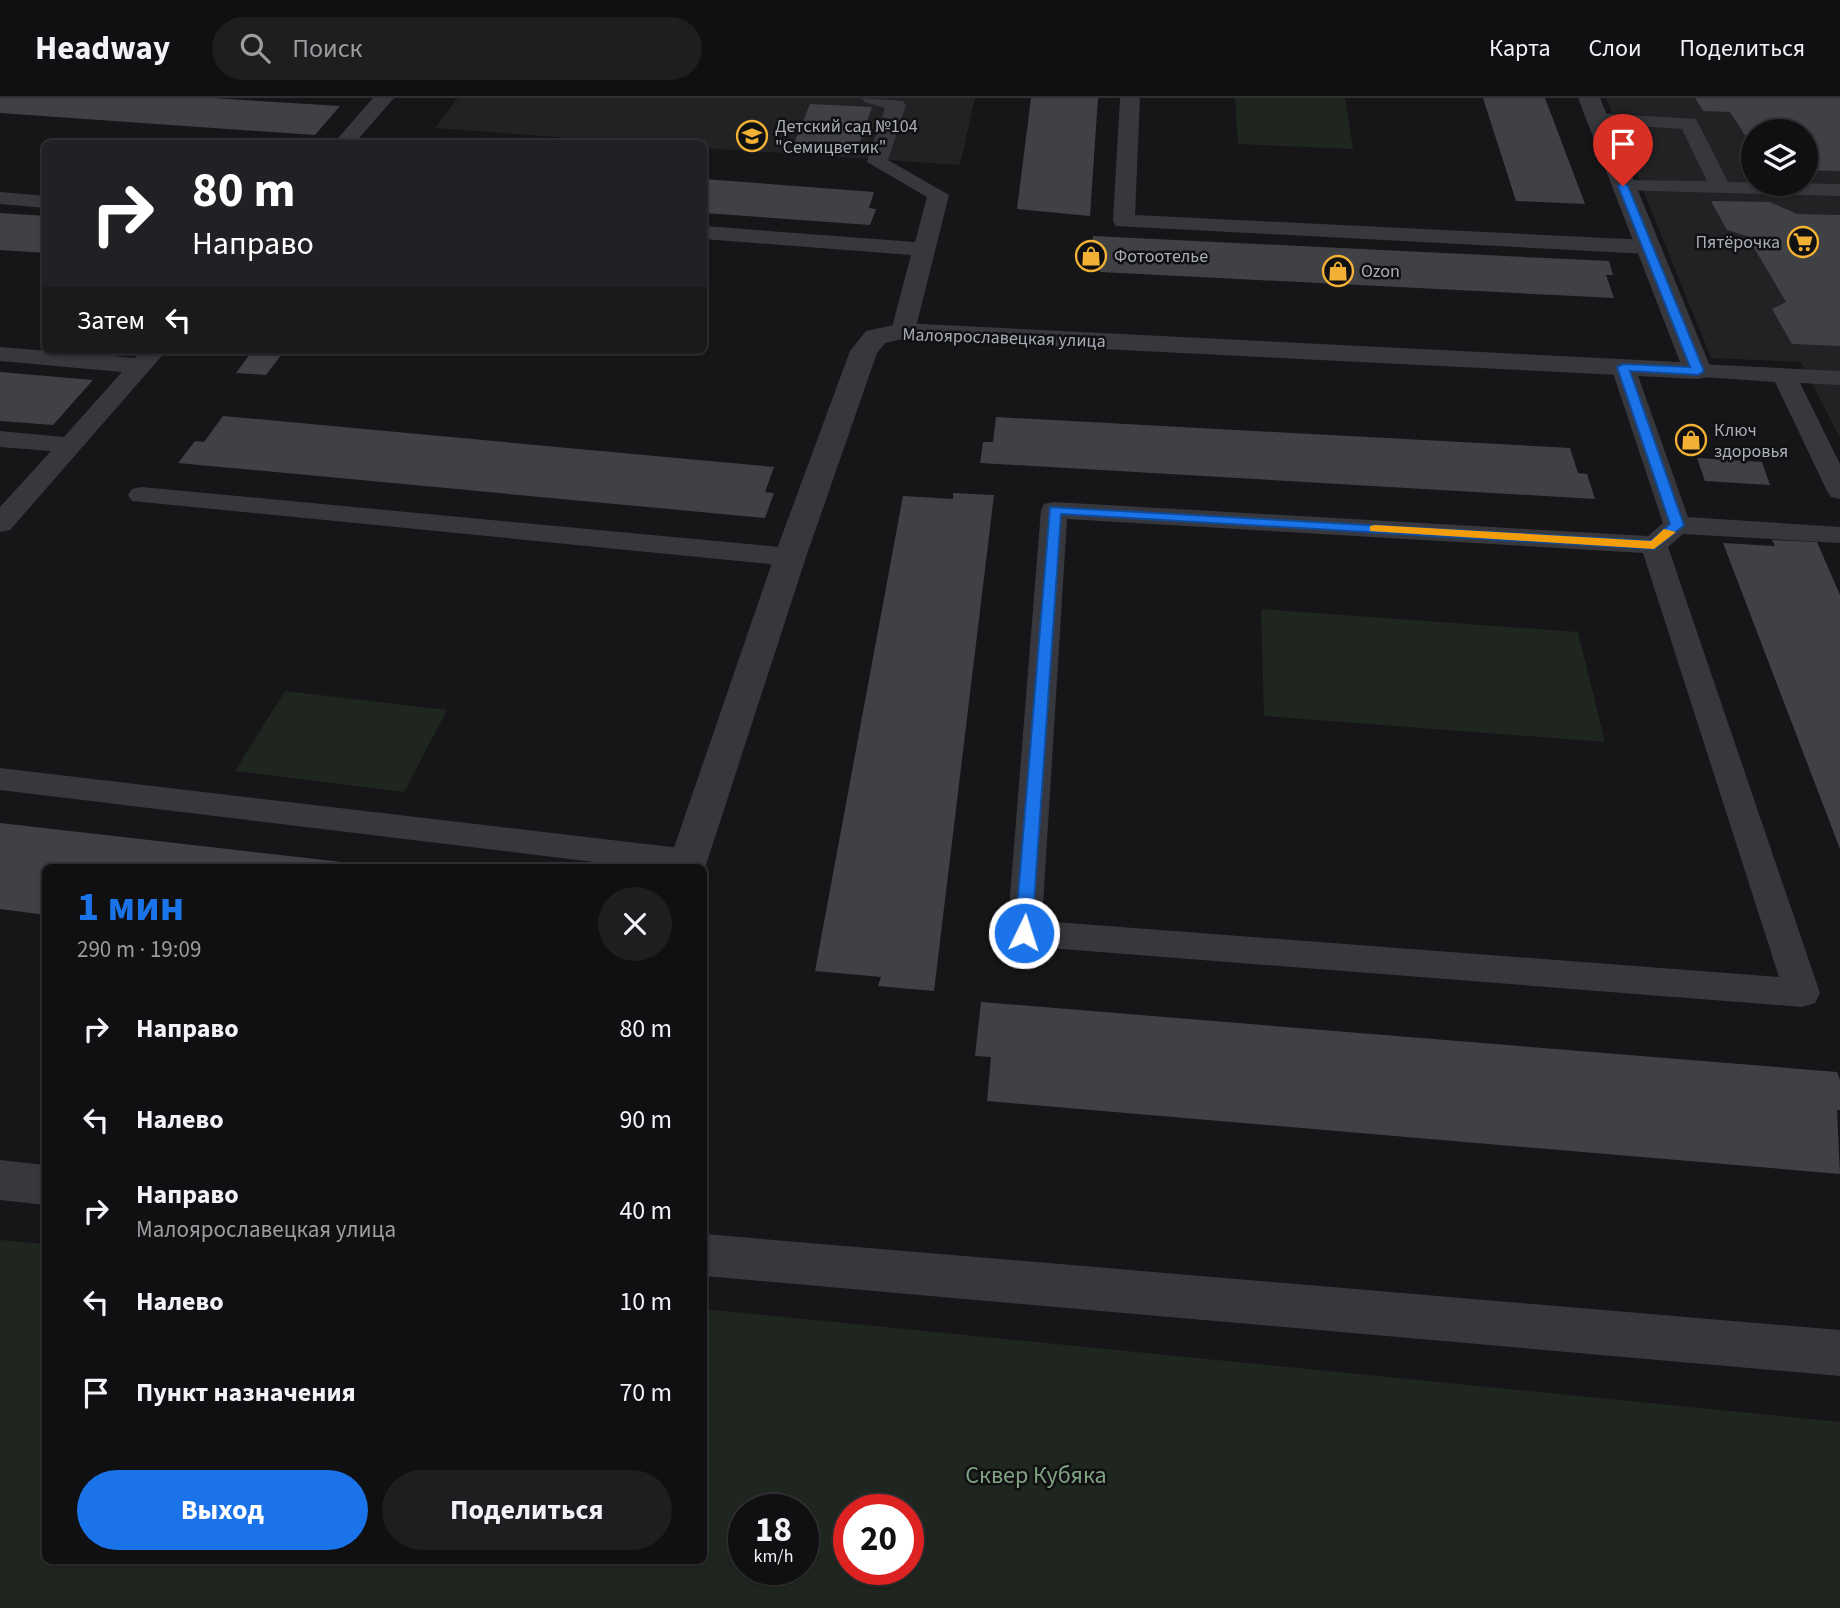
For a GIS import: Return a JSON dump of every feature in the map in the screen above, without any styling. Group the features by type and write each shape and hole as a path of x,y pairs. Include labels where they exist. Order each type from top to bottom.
{"street":[{"path":"1593,109 1698,371"},
{"name":"Малоярославецкая улица","path":"687,864 790,557 863,351 876,337 903,331 1698,371"},
{"path":"0,1180 42,1185"},
{"path":"707,1255 1840,1353"}],"lane":[{"path":"347,140 384,98"},
{"path":"872,98 896,105 877,162 937,195 903,331"},
{"path":"1130,98 1124,220 1648,247"},
{"path":"1593,109 1689,123 1721,188"},
{"path":"1623,186 1840,190"},
{"path":"0,198 42,202"},
{"path":"707,233 924,249"},
{"path":"0,354 147,358"},
{"path":"0,524 147,358"},
{"path":"1623,367 1665,535 1802,993 1024,933 1054,510 1665,535 1840,534"},
{"path":"1698,371 1840,377"},
{"path":"1784,375 1840,491"},
{"path":"0,439 70,445"},
{"path":"141,495 790,557"},
{"path":"0,779 687,864"}],"shaded area":[{"name":"Детский сад №104 \"Семицветик\"","path":"458,98 975,98 960,165 707,148 707,140 597,140 435,128"},
{"path":"1606,98 1840,98 1840,438 1801,362 1711,358"}],"green space":[{"path":"1235,98 1345,98 1353,149 1238,144"},
{"path":"1261,609 1578,632 1605,742 1264,716"},
{"path":"285,691 447,710 404,792 235,771"},
{"name":"Сквер Кубяка","path":"0,1240 42,1244 42,1564 707,1564 707,1309 1840,1422 1840,1608 0,1608"}],"building":[{"path":"0,98 212,98 340,106 315,135 0,113"},
{"path":"1031,98 1098,98 1090,216 1017,209"},
{"path":"1483,98 1545,98 1585,204 1516,201"},
{"path":"1695,98 1840,98 1840,171 1818,170 1818,119 1741,119 1741,129 1730,112 1703,111"},
{"path":"810,104 872,107 858,148 794,144"},
{"path":"707,179 874,192 869,208 876,209 870,225 707,213"},
{"path":"1711,201 1770,202 1797,214 1840,215 1840,346 1792,344 1772,309 1786,302 1747,236 1727,230"},
{"path":"0,213 42,216 42,253 0,250"},
{"path":"1093,236 1609,261 1613,275 1606,275 1614,298 1100,272 1101,256 1091,256"},
{"path":"250,354 282,354 266,375 236,373"},
{"path":"0,372 93,380 53,425 0,421"},
{"path":"223,416 774,467 765,492 774,493 765,518 178,463 195,441 204,442"},
{"path":"996,417 1570,448 1578,473 1587,474 1595,499 980,463 983,442 993,442"},
{"path":"1697,458 1762,462 1770,485 1705,481"},
{"path":"953,493 994,495 934,991 878,986 881,977 815,971 903,496 953,499"},
{"path":"1772,540 1817,542 1840,595 1840,849 1723,543 1775,546"},
{"path":"0,823 359,864 42,864 42,914 0,909"},
{"path":"981,1002 1837,1072 1840,1080 1840,1110 1837,1110 1840,1174 987,1101 991,1057 975,1056"}],"slow traffic":[{"path":"1375,528 1654,545 1669,532"}],"place":[{"name":"Детский сад №104 \"Семицветик\"","path":"752,136"},
{"name":"Пятёрочка","path":"1803,242"},
{"name":"Фотоотелье","path":"1091,256"},
{"name":"Ozon","path":"1338,271"},
{"name":"Ключ здоровья","path":"1691,440"}],"route":[{"path":"1024,933 1054,510 1654,545 1677,525 1623,367 1698,371 1623,186"}]}
